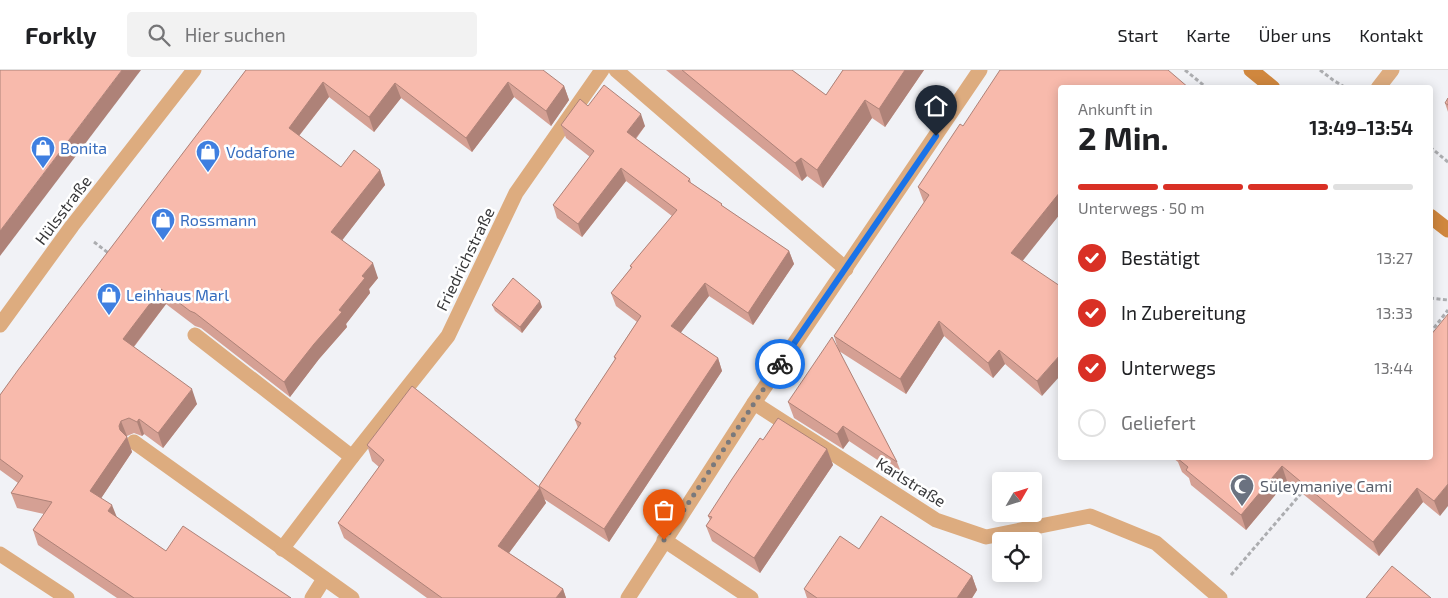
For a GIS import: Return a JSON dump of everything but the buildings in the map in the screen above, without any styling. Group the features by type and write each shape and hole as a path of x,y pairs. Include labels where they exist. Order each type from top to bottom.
{"main road":[{"path":"1251,70 1269,85"},
{"path":"1433,218 1448,230"}],"street":[{"name":"Hülsstraße","path":"0,325 72,226 194,70"},
{"name":"Friedrichstraße","path":"282,549 448,336 516,193 602,70"},
{"path":"616,70 846,268"},
{"path":"628,598 754,403 980,70"},
{"path":"1380,85 1392,70"},
{"path":"195,336 352,457"},
{"name":"Karlstraße","path":"754,403 936,520 986,538 1090,516 1156,543 1217,596"},
{"path":"134,442 352,598"},
{"path":"664,540 751,598"},
{"path":"0,554 67,598"},
{"path":"312,598 324,579"}],"path":[{"path":"1185,70 1203,85"},
{"path":"1320,70 1341,85"},
{"path":"1433,150 1448,162"},
{"path":"72,226 112,256"},
{"path":"1433,298 1448,300"},
{"path":"1433,329 1448,310"},
{"path":"1217,596 1306,487"}],"way so far":[{"path":"664,540 780,364"}],"place":[{"name":"Bonita","path":"43,169"},
{"name":"Vodafone","path":"208,173"},
{"name":"Rossmann","path":"163,241"},
{"name":"Leihhaus Marl","path":"109,316"},
{"name":"Süleymaniye Cami","path":"1242,507"}],"route":[{"path":"780,364 936,136"}]}
